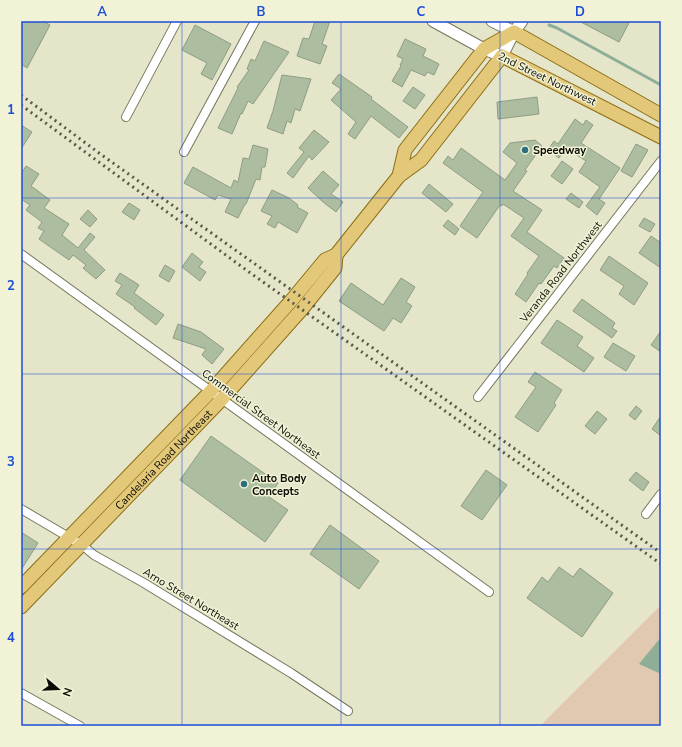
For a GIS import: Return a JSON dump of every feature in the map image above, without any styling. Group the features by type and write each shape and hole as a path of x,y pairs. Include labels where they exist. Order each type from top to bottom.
{"main road":[{"name":"2nd Street Northwest","path":"433,21 484,49 502,56 661,137"},
{"name":"2nd Street Northwest","path":"492,21 661,115"},
{"path":"336,255 399,176 421,160 502,56 514,32 522,21"},
{"path":"399,176 405,150 484,49 514,32"},
{"name":"Candelaria Road Northeast","path":"21,587 211,391 291,301 325,260 336,255 335,268 302,309 222,399 21,607"}],"street":[{"path":"126,117 178,21"},
{"path":"184,152 255,21"},
{"name":"Veranda Road Northwest","path":"478,397 661,161"},
{"name":"Commercial Street Northeast","path":"21,254 489,592"},
{"path":"646,514 661,494"},
{"name":"Arno Street Northeast","path":"21,509 82,545 94,555 144,583 291,672 348,711"},
{"path":"21,693 80,726"}],"shaded area":[{"path":"661,605 661,726 540,726"},
{"path":"661,637 661,674 639,664"}],"building":[{"path":"21,21 43,21 50,25 27,68 21,64"},
{"path":"315,21 330,21 322,44 327,46 320,64 297,56 303,38 309,39"},
{"path":"579,21 630,21 619,42"},
{"path":"195,25 231,44 212,80 201,74 207,63 182,50"},
{"path":"405,39 426,49 423,56 439,64 434,75 427,72 425,76 411,70 402,87 392,81 401,66 400,65 403,59 397,56"},
{"path":"264,41 289,52 253,104 248,101 232,134 218,128 238,88 237,87 249,70 247,69 251,59 255,61"},
{"path":"339,74 372,97 371,99 408,127 399,138 371,116 355,139 348,134 356,122 331,100 341,89 332,83"},
{"path":"282,75 311,79 300,111 295,109 291,123 287,121 283,134 267,128"},
{"path":"413,87 425,95 415,109 403,101"},
{"path":"537,97 539,114 498,119 497,102"},
{"path":"575,119 583,125 586,120 593,125 581,143 620,168 599,199 605,203 597,215 586,206 600,187 579,172 586,161 566,148 559,158 548,150 554,141 558,144"},
{"path":"21,125 32,132 21,149"},
{"path":"314,130 329,142 312,160 309,156 293,178 287,173 304,152 299,148"},
{"path":"535,140 542,146 525,170 527,171 513,191 542,210 527,232 564,258 557,268 554,266 541,284 539,283 526,302 515,294 539,256 511,236 524,218 503,204 502,206 500,205 477,238 460,226 483,192 443,163 448,156 453,160 461,148 505,180 517,163 503,152 510,143"},
{"path":"636,144 648,150 632,177 621,171"},
{"path":"253,145 268,149 265,167 262,167 260,180 256,179 246,204 238,218 225,212 231,199 218,195 215,200 184,183 193,167 231,188 234,180 238,182 243,158 249,159"},
{"path":"562,161 573,169 562,184 551,176"},
{"path":"26,166 39,174 31,186 50,200 44,208 69,224 62,235 78,248 90,233 95,237 84,250 105,270 96,279 83,268 86,265 73,255 69,260 39,239 44,231 38,228 42,222 26,210 30,205 21,199 21,174"},
{"path":"323,171 339,185 331,194 343,202 336,212 308,188"},
{"path":"429,184 453,204 446,212 422,193"},
{"path":"272,190 289,198 298,205 297,207 308,213 297,233 278,222 275,228 267,224 272,216 261,211"},
{"path":"571,193 583,202 579,208 566,199"},
{"path":"129,203 140,210 134,220 122,212"},
{"path":"88,210 97,219 90,227 80,219"},
{"path":"644,218 655,224 650,232 639,226"},
{"path":"448,220 459,229 455,235 443,226"},
{"path":"651,236 661,243 661,268 639,253"},
{"path":"192,253 203,262 199,267 206,272 200,281 182,267"},
{"path":"609,256 648,283 634,305 619,294 624,286 600,270"},
{"path":"165,265 175,271 169,282 159,276"},
{"path":"120,273 139,285 134,293 164,315 156,325 134,308 135,307 116,294 122,285 115,281"},
{"path":"401,278 415,287 406,302 412,306 401,323 393,318 384,331 339,301 351,283 383,305"},
{"path":"582,299 615,323 612,328 617,331 612,338 573,311"},
{"path":"557,320 583,337 577,346 594,358 584,372 541,343"},
{"path":"178,324 201,332 224,349 212,364 202,355 206,349 173,338"},
{"path":"661,331 661,352 651,345"},
{"path":"613,343 635,356 626,371 604,357"},
{"path":"535,372 562,390 554,403 556,405 538,432 515,417 536,387 528,382"},
{"path":"636,406 642,411 635,420 629,415"},
{"path":"597,411 607,419 595,434 585,426"},
{"path":"661,416 661,436 652,429"},
{"path":"211,436 278,483 269,497 288,510 265,542 180,480"},
{"path":"486,470 507,485 482,520 461,506"},
{"path":"636,472 649,482 643,491 629,480"},
{"path":"330,525 379,561 359,589 310,554"},
{"path":"21,532 38,543 21,570"},
{"path":"559,567 573,577 580,568 613,593 582,637 527,598 542,577 548,582"}],"waterway":[{"path":"549,25 661,85"}],"railway":[{"path":"21,95 99,153 661,553"},
{"path":"21,105 249,272 661,564"}],"place":[{"name":"Speedway","path":"525,150"},
{"name":"Auto Body Concepts","path":"244,484"}]}
